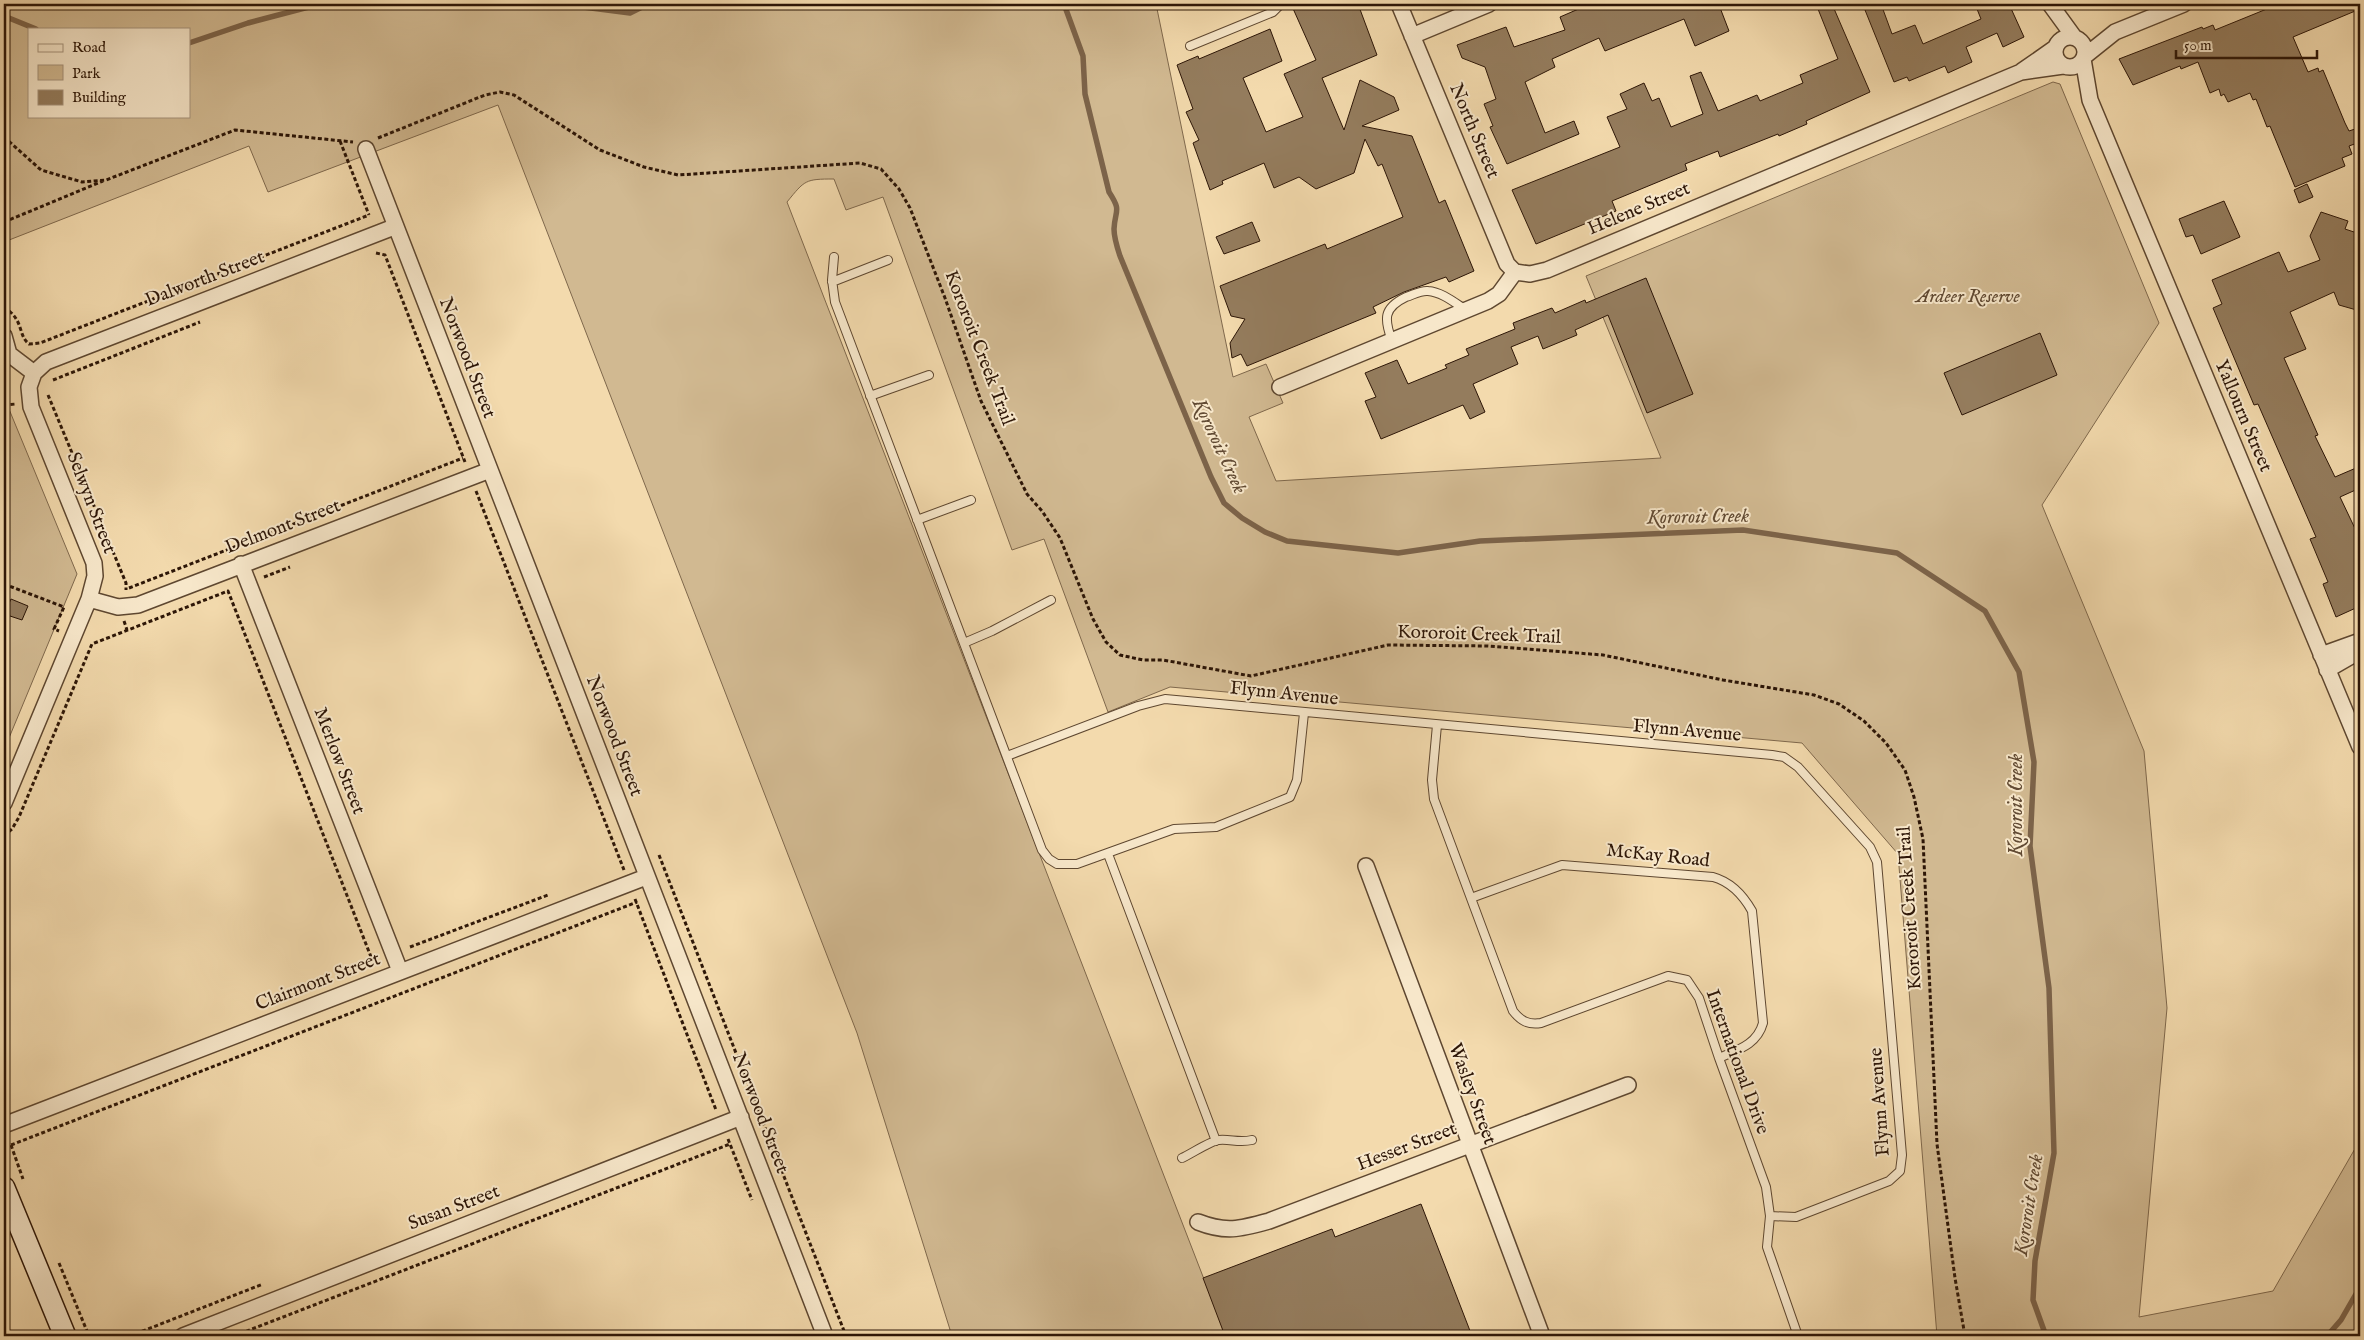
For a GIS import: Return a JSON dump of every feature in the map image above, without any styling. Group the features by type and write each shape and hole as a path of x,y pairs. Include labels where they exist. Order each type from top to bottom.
{"street":[{"name":"North Street","path":"1399,4 1507,264 1515,272"},
{"path":"1412,36 1489,4"},
{"name":"Yallourn Street","path":"2051,4 2084,46 2090,100 2360,748"},
{"name":"Yallourn Street","path":"2051,4 2056,58 2090,100"},
{"path":"2055,46 2064,37 2116,32 2184,4"},
{"path":"2064,66 2076,66 2116,32"},
{"name":"Helene Street","path":"2021,72 2055,46"},
{"name":"Helene Street","path":"1515,272 1530,274 1547,270 2021,72 2064,66"},
{"name":"Norwood Street","path":"366,143 394,226 825,1336"},
{"name":"Dalworth Street","path":"34,373 46,362 394,226"},
{"path":"1280,387 1467,310 1499,294 1515,272"},
{"path":"4,336 9,354 34,373"},
{"name":"Selwyn Street","path":"4,803 89,599 95,576 94,563 31,407 29,388 34,373"},
{"name":"Delmont Street","path":"89,599 124,607 138,605 490,470"},
{"name":"Merlow Street","path":"241,564 400,971"},
{"path":"2321,655 2360,641"},
{"path":"2327,670 2360,651"},
{"name":"Wasley Street","path":"1366,866 1542,1336"},
{"name":"Clairmont Street","path":"4,1125 646,877"},
{"name":"Hesser Street","path":"1198,1222 1216,1229 1241,1229 1269,1221 1628,1085"},
{"name":"Susan Street","path":"183,1336 741,1117"},
{"path":"4,1188 65,1336"}],"lane":[{"path":"1190,46 1273,12 1281,4"},
{"path":"834,257 832,282 835,302 1042,850 1049,859 1057,864 1067,866 1088,862 1174,829 1216,827 1290,797 1297,780 1304,712"},
{"path":"832,282 888,260"},
{"path":"1392,341 1387,329 1387,312 1392,305 1412,295 1429,291 1467,310"},
{"path":"870,396 929,375"},
{"path":"917,520 971,500"},
{"path":"964,642 992,631 1052,600"},
{"name":"Flynn Avenue","path":"1007,756 1138,706 1165,699 1437,726 1784,757 1798,767 1870,847 1877,862 1902,1155 1900,1171 1889,1181 1796,1217 1770,1216"},
{"name":"International Drive","path":"1437,726 1432,789 1513,1011 1520,1019 1528,1024 1541,1024 1668,976 1687,980 1699,998 1718,1058 1766,1188 1770,1216 1767,1237 1769,1258 1798,1336"},
{"path":"1108,854 1216,1141"},
{"name":"McKay Road","path":"1471,898 1562,865 1713,877 1729,883 1741,895 1752,911 1762,1023 1755,1040 1718,1058"},
{"path":"1182,1158 1196,1153 1216,1141 1252,1140"}],"path":[{"name":"Kororoit Creek Trail","path":"4,137 41,170 82,182 106,180 234,130 366,143 486,95 500,92 514,95 600,150 644,167 678,174 860,164 881,169 899,189 910,208 982,401 1027,494 1042,511 1060,538 1093,619 1106,642 1120,655 1143,660 1163,660 1251,676 1388,645 1488,646 1603,655 1723,680 1814,695 1839,704 1864,721 1886,743 1905,770 1914,797 1923,840 1937,1144 1955,1278 1965,1336"},
{"path":"340,141 756,1208"},
{"path":"4,222 106,180"},
{"path":"4,307 17,318 29,344 40,343 369,215"},
{"path":"368,256 377,253 385,255"},
{"path":"49,386 51,381 210,319"},
{"path":"46,392 126,583 124,607 127,630"},
{"path":"126,589 463,458"},
{"path":"4,584 64,608 54,628 92,644 228,591 373,962 355,970"},
{"path":"4,836 12,829 19,817 92,644"},
{"path":"613,870 622,866"},
{"path":"410,947 549,894"},
{"path":"11,1145 636,902"},
{"path":"4,1125 27,1188"},
{"path":"234,1336 730,1144"},
{"path":"57,1259 89,1336"}],"green space":[{"name":"Ardeer Reserve","path":"4,4 1156,4 1233,377 1266,364 1283,403 1249,417 1276,481 1661,458 1586,276 2053,82 2060,84 2159,323 2042,505 2144,751 2167,1008 2139,1317 2273,1291 2360,1140 2360,1336 1937,1336 1898,854 1802,743 1170,687 1108,712 1044,539 1012,550 883,197 846,210 834,179 811,180 802,185 787,202 1226,1336 952,1336 857,1033 498,105 268,192 249,146 4,242"},
{"path":"4,397 77,574 4,750"}],"building":[{"path":"1291,4 1358,4 1377,55 1322,78 1344,130 1360,80 1394,97 1399,110 1362,126 1412,136 1439,203 1445,200 1474,271 1449,282 1446,277 1404,292 1373,307 1376,313 1247,366 1241,354 1232,358 1230,343 1245,319 1231,316 1220,286 1325,244 1327,249 1403,217 1382,164 1378,166 1365,139 1354,173 1316,189 1299,177 1274,188 1264,163 1222,181 1223,184 1210,190 1193,143 1199,140 1186,112 1193,109 1177,65 1198,56 1199,59 1270,29 1282,61 1243,78 1266,132 1303,117 1284,74 1316,60"},
{"path":"1590,4 1721,4 1719,5 1729,31 1695,46 1684,19 1605,51 1599,38 1552,59 1555,67 1525,82 1545,133 1574,121 1579,134 1507,164 1490,127 1493,126 1484,104 1496,99 1485,67 1462,58 1457,45 1506,27 1514,47 1565,30 1560,17"},
{"path":"1816,4 1832,4 1870,92 1806,121 1807,124 1779,136 1778,134 1720,157 1718,151 1685,164 1687,170 1612,201 1616,211 1536,244 1512,190 1620,147 1607,117 1627,109 1620,94 1644,83 1652,101 1659,98 1671,127 1703,114 1690,76 1701,72 1718,111 1757,95 1760,101 1803,83 1800,75 1838,59"},
{"path":"1881,4 1892,34 1915,25 1923,44 1981,19 1975,4 2009,4 2024,37 2003,47 1997,33 1966,47 1972,62 1948,73 1945,66 1909,81 1907,77 1894,82 1865,10"},
{"path":"2279,4 2360,4 2360,9 2293,37 2308,72 2318,68 2319,72 2323,70 2349,131 2355,129 2360,142 2349,146 2352,154 2342,158 2345,166 2295,187 2270,126 2267,127 2256,99 2253,100 2250,93 2228,102 2224,94 2221,96 2219,89 2210,93 2198,62 2181,69 2180,66 2133,85 2119,59 2202,27 2203,29 2213,25 2215,30"},
{"path":"2307,184 2313,197 2299,203 2294,190"},
{"path":"2224,201 2240,237 2201,254 2193,235 2186,237 2179,219"},
{"path":"2321,212 2348,221 2345,229 2360,234 2360,311 2339,305 2334,292 2290,312 2306,349 2284,358 2318,435 2315,436 2335,477 2356,468 2360,479 2360,488 2340,497 2360,539 2360,589 2356,600 2358,607 2336,617 2323,584 2328,582 2310,539 2316,537 2258,404 2254,405 2213,308 2222,304 2212,280 2279,252 2288,272 2320,260 2310,236"},
{"path":"1252,222 1260,241 1224,254 1216,237"},
{"path":"1646,278 1693,394 1647,413 1608,315 1575,330 1577,335 1543,349 1538,336 1511,347 1518,364 1473,384 1485,412 1470,419 1463,405 1381,439 1365,401 1376,397 1365,373 1397,360 1408,384 1447,368 1445,365 1469,355 1466,349 1515,329 1513,323 1552,308 1555,313 1585,300 1586,303"},
{"path":"2040,333 2057,375 1962,415 1944,373"},
{"path":"11,599 28,606 22,620 4,614"},
{"path":"1421,1204 1472,1336 1225,1336 1203,1278 1332,1229 1335,1237"}],"waterway":[{"name":"Kororoit Creek","path":"190,43 248,23 320,4"},
{"name":"Kororoit Creek","path":"560,4 630,13 648,4"},
{"name":"Kororoit Creek","path":"1064,4 1083,56 1085,94 1109,192 1117,207 1114,232 1120,256 1211,477 1224,503 1242,518 1265,532 1287,541 1398,553 1480,541 1743,530 1897,553 1985,611 2019,672 2034,762 2030,846 2049,988 2054,1153 2035,1261 2033,1300 2046,1336"},
{"name":"Kororoit Creek","path":"4,16 34,28"},
{"name":"Kororoit Creek","path":"2327,1336 2341,1320 2360,1287"}]}
